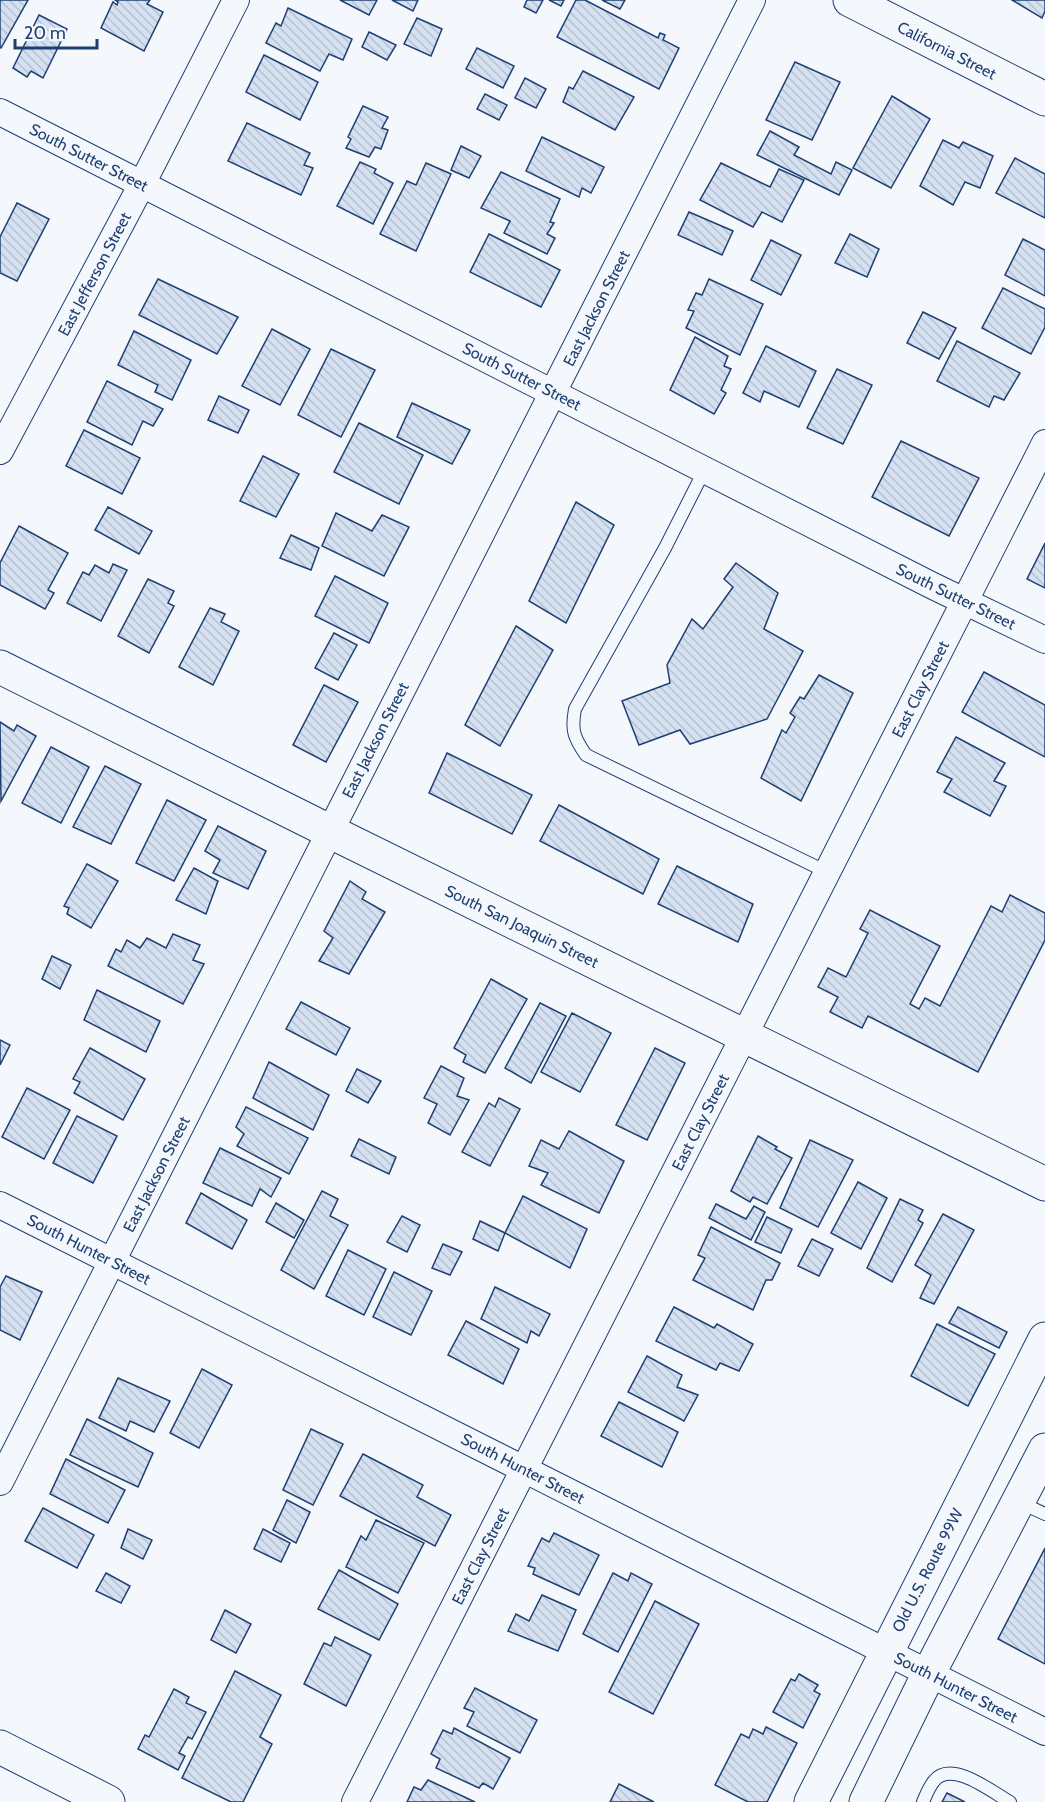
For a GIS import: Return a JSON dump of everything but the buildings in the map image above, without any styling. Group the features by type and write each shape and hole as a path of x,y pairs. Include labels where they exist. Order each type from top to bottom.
{"street":[{"name":"East Jefferson Street","path":"0,451 142,184 236,0"},
{"name":"East Jackson Street","path":"0,1482 752,0"},
{"name":"California Street","path":"850,0 1045,99"},
{"name":"South Sutter Street","path":"0,112 1045,640"},
{"name":"East Clay Street","path":"355,1802 1045,443"},
{"name":"South San Joaquin Street","path":"0,666 1045,1184"},
{"name":"South Hunter Street","path":"0,1205 1045,1732"},
{"name":"Old U.S. Route 99W","path":"811,1802 885,1651 1045,1339"},
{"path":"866,1802 929,1673 1032,1508 1044,1457"},
{"path":"0,1748 108,1802"}],"lane":[{"path":"705,469 665,548 575,709 572,724 576,741 586,755 827,872"},
{"path":"923,1802 934,1779 947,1772 960,1773 1010,1802"}]}
